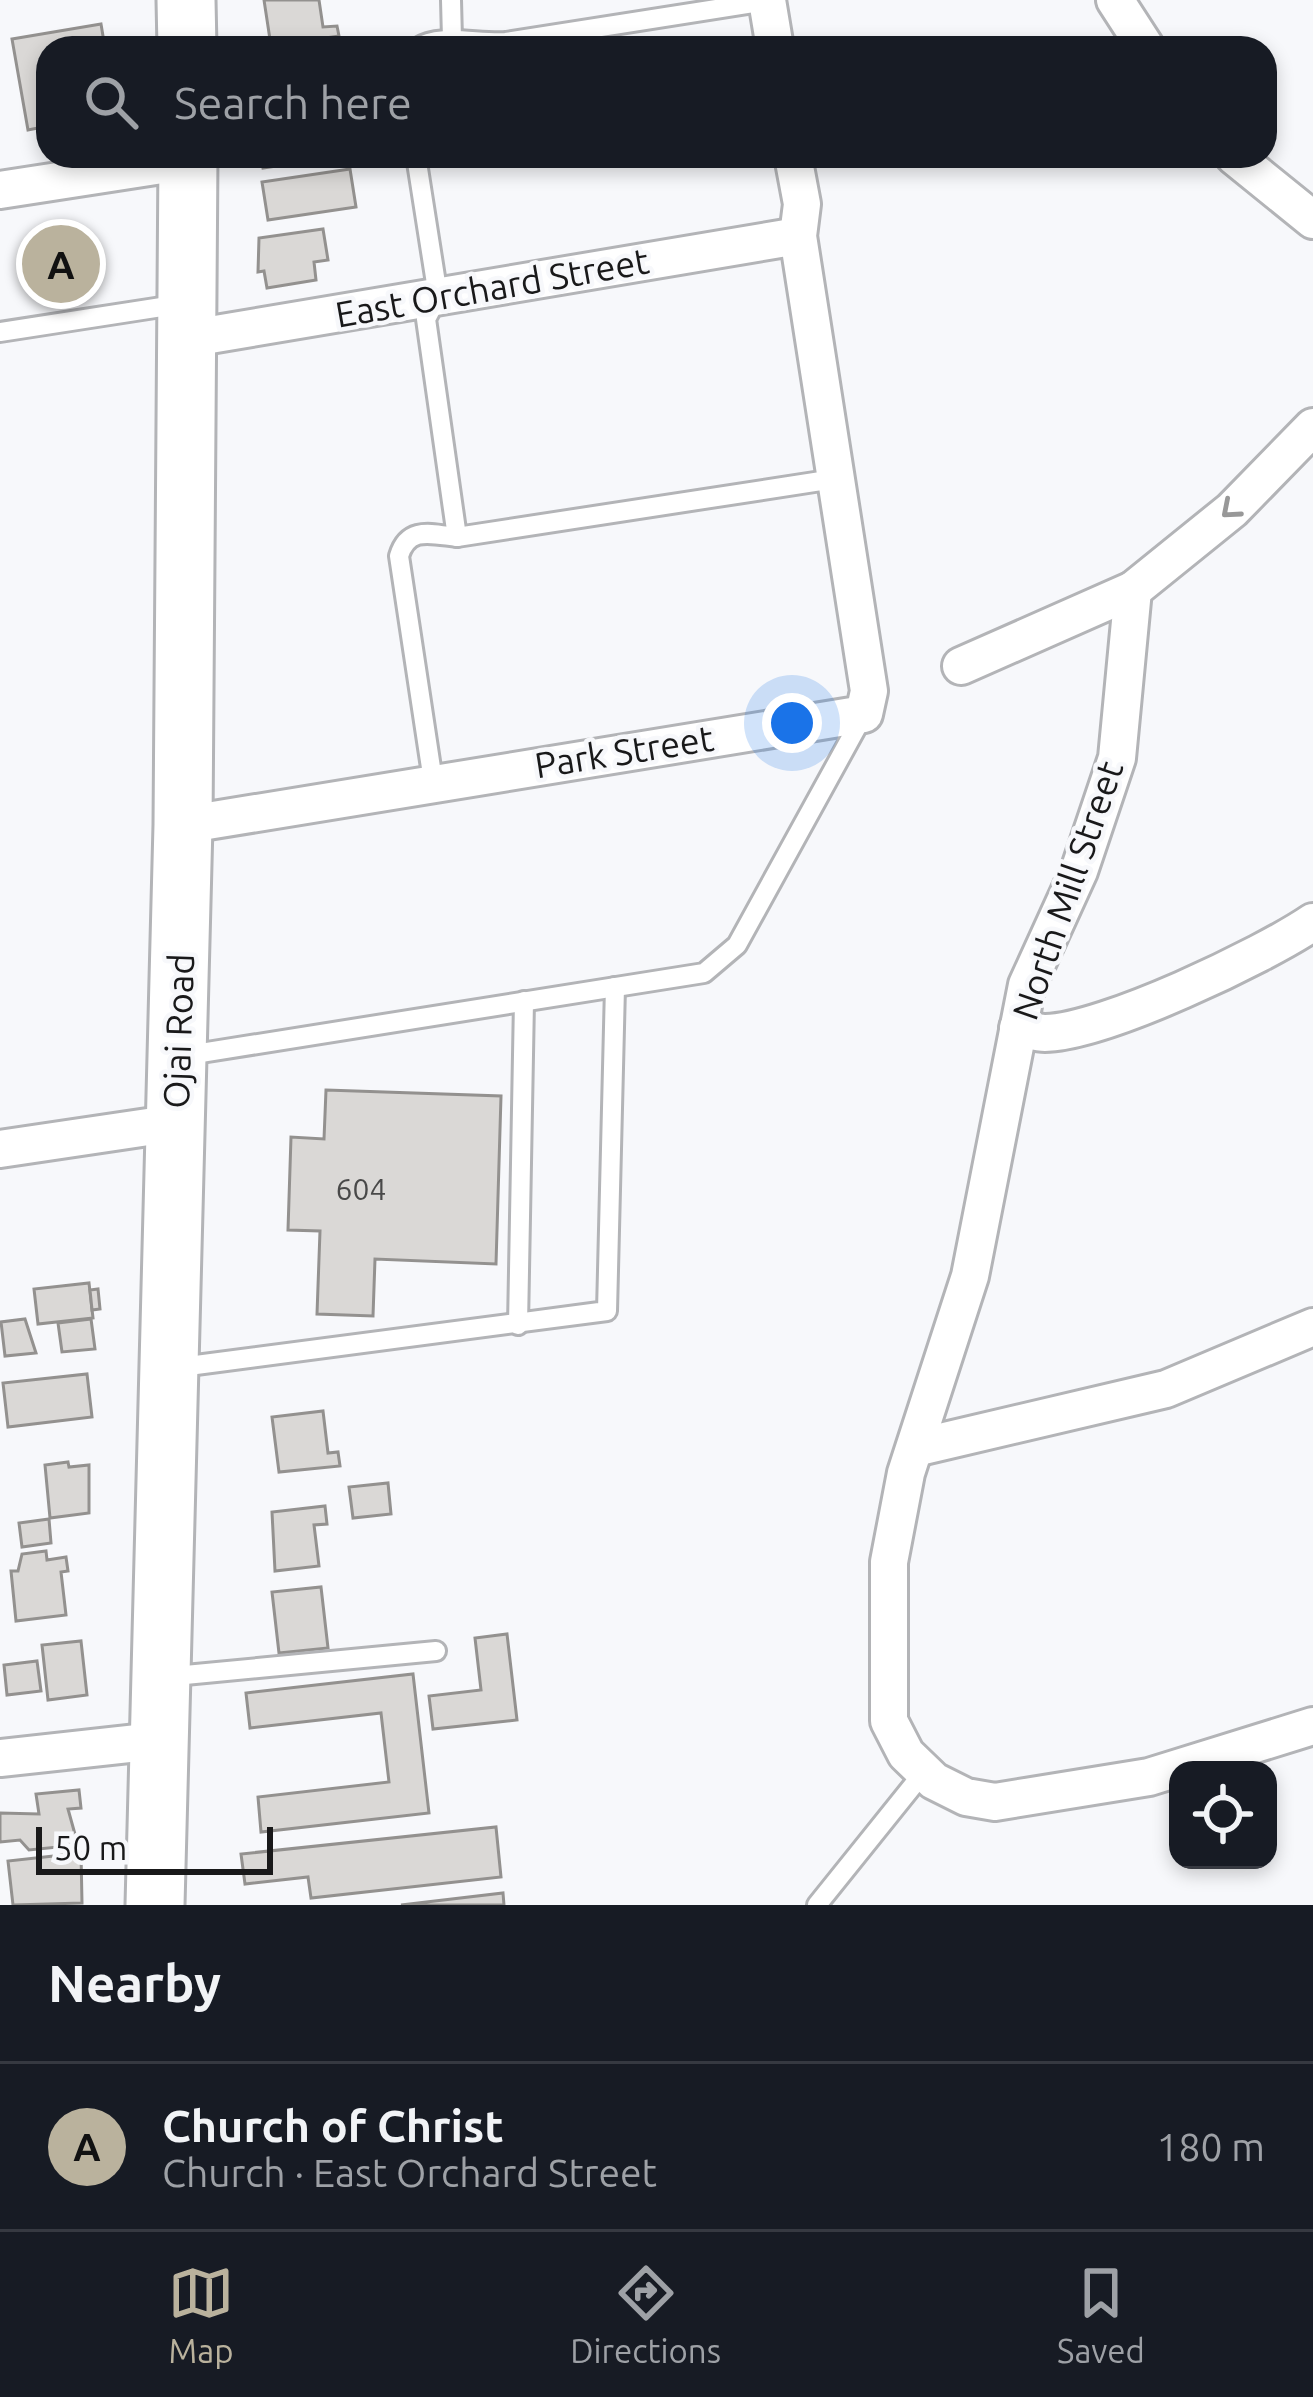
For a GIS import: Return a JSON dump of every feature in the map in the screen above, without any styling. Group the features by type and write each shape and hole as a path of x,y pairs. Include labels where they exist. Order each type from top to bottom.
{"main road":[{"path":"187,0 187,36"},
{"name":"Ojai Road","path":"155,1905 183,824 188,168"}],"street":[{"path":"767,0 773,36"},
{"path":"1115,0 1138,36"},
{"path":"0,190 129,168"},
{"path":"796,168 802,204 798,236 868,691 864,714"},
{"path":"1249,168 1313,220"},
{"name":"East Orchard Street","path":"186,321 438,296 798,236"},
{"path":"961,666 1133,590 1232,510 1313,427"},
{"name":"North Mill Street","path":"923,1773 889,1721 889,1562 915,1448 970,1276 1027,985 1078,871 1117,758 1133,590"},
{"name":"Park Street","path":"183,824 864,714"},
{"path":"1018,1028 1045,1033 1102,1019 1248,960 1313,922"},
{"path":"0,1149 175,1123"},
{"path":"915,1448 1166,1389 1313,1328"},
{"path":"923,1773 966,1797 1010,1802 1149,1777 1313,1726"},
{"path":"0,1758 156,1741"}],"lane":[{"path":"451,0 452,36"},
{"path":"543,36 767,0"},
{"path":"418,168 438,296 426,319 457,537"},
{"path":"0,332 186,321"},
{"path":"434,781 399,556 403,544 418,533 457,537 834,479"},
{"path":"178,1056 704,973 737,945 864,714"},
{"path":"169,1369 608,1311 615,987"},
{"path":"518,1325 524,1001"},
{"path":"160,1678 436,1651"},
{"path":"817,1905 923,1773"}],"building":[{"path":"264,0 319,0 323,27 337,26 339,36 269,36"},
{"path":"101,24 103,36 36,36 36,128 28,130 12,39"},
{"path":"350,169 356,207 268,220 262,182"},
{"path":"323,229 328,260 314,262 316,280 267,288 264,271 258,272 259,238"},
{"path":"326,1090 501,1096 496,1264 375,1259 373,1316 317,1314 320,1231 288,1230 291,1137 324,1139"},
{"path":"89,1283 93,1318 38,1324 34,1289"},
{"path":"98,1289 100,1309 92,1310 90,1290"},
{"path":"25,1319 36,1353 5,1356 1,1322"},
{"path":"91,1319 95,1349 62,1352 58,1323"},
{"path":"87,1374 92,1417 8,1427 3,1383"},
{"path":"323,1411 328,1453 338,1452 340,1466 279,1472 272,1417"},
{"path":"68,1462 69,1467 89,1465 89,1513 50,1518 45,1465"},
{"path":"388,1483 391,1514 353,1518 349,1487"},
{"path":"325,1506 327,1524 314,1525 319,1566 275,1571 272,1512"},
{"path":"49,1519 51,1543 22,1547 19,1523"},
{"path":"46,1551 47,1560 66,1557 68,1571 61,1572 66,1615 16,1621 11,1571 18,1571 22,1554"},
{"path":"321,1587 328,1648 279,1653 272,1592"},
{"path":"507,1634 517,1720 433,1729 429,1696 481,1690 475,1638"},
{"path":"81,1641 87,1695 48,1700 42,1645"},
{"path":"37,1661 41,1691 7,1695 4,1665"},
{"path":"413,1674 429,1813 261,1832 258,1797 389,1782 381,1713 250,1728 246,1693"},
{"path":"79,1790 81,1808 68,1809 78,1845 29,1850 20,1840 0,1842 0,1813 39,1814 36,1794"},
{"path":"496,1827 501,1877 311,1898 308,1877 245,1884 241,1854"},
{"path":"81,1853 82,1903 13,1905 8,1861"},
{"path":"503,1893 504,1905 401,1905"}],"place":[{"name":"Church of Christ","path":"61,264"}]}
